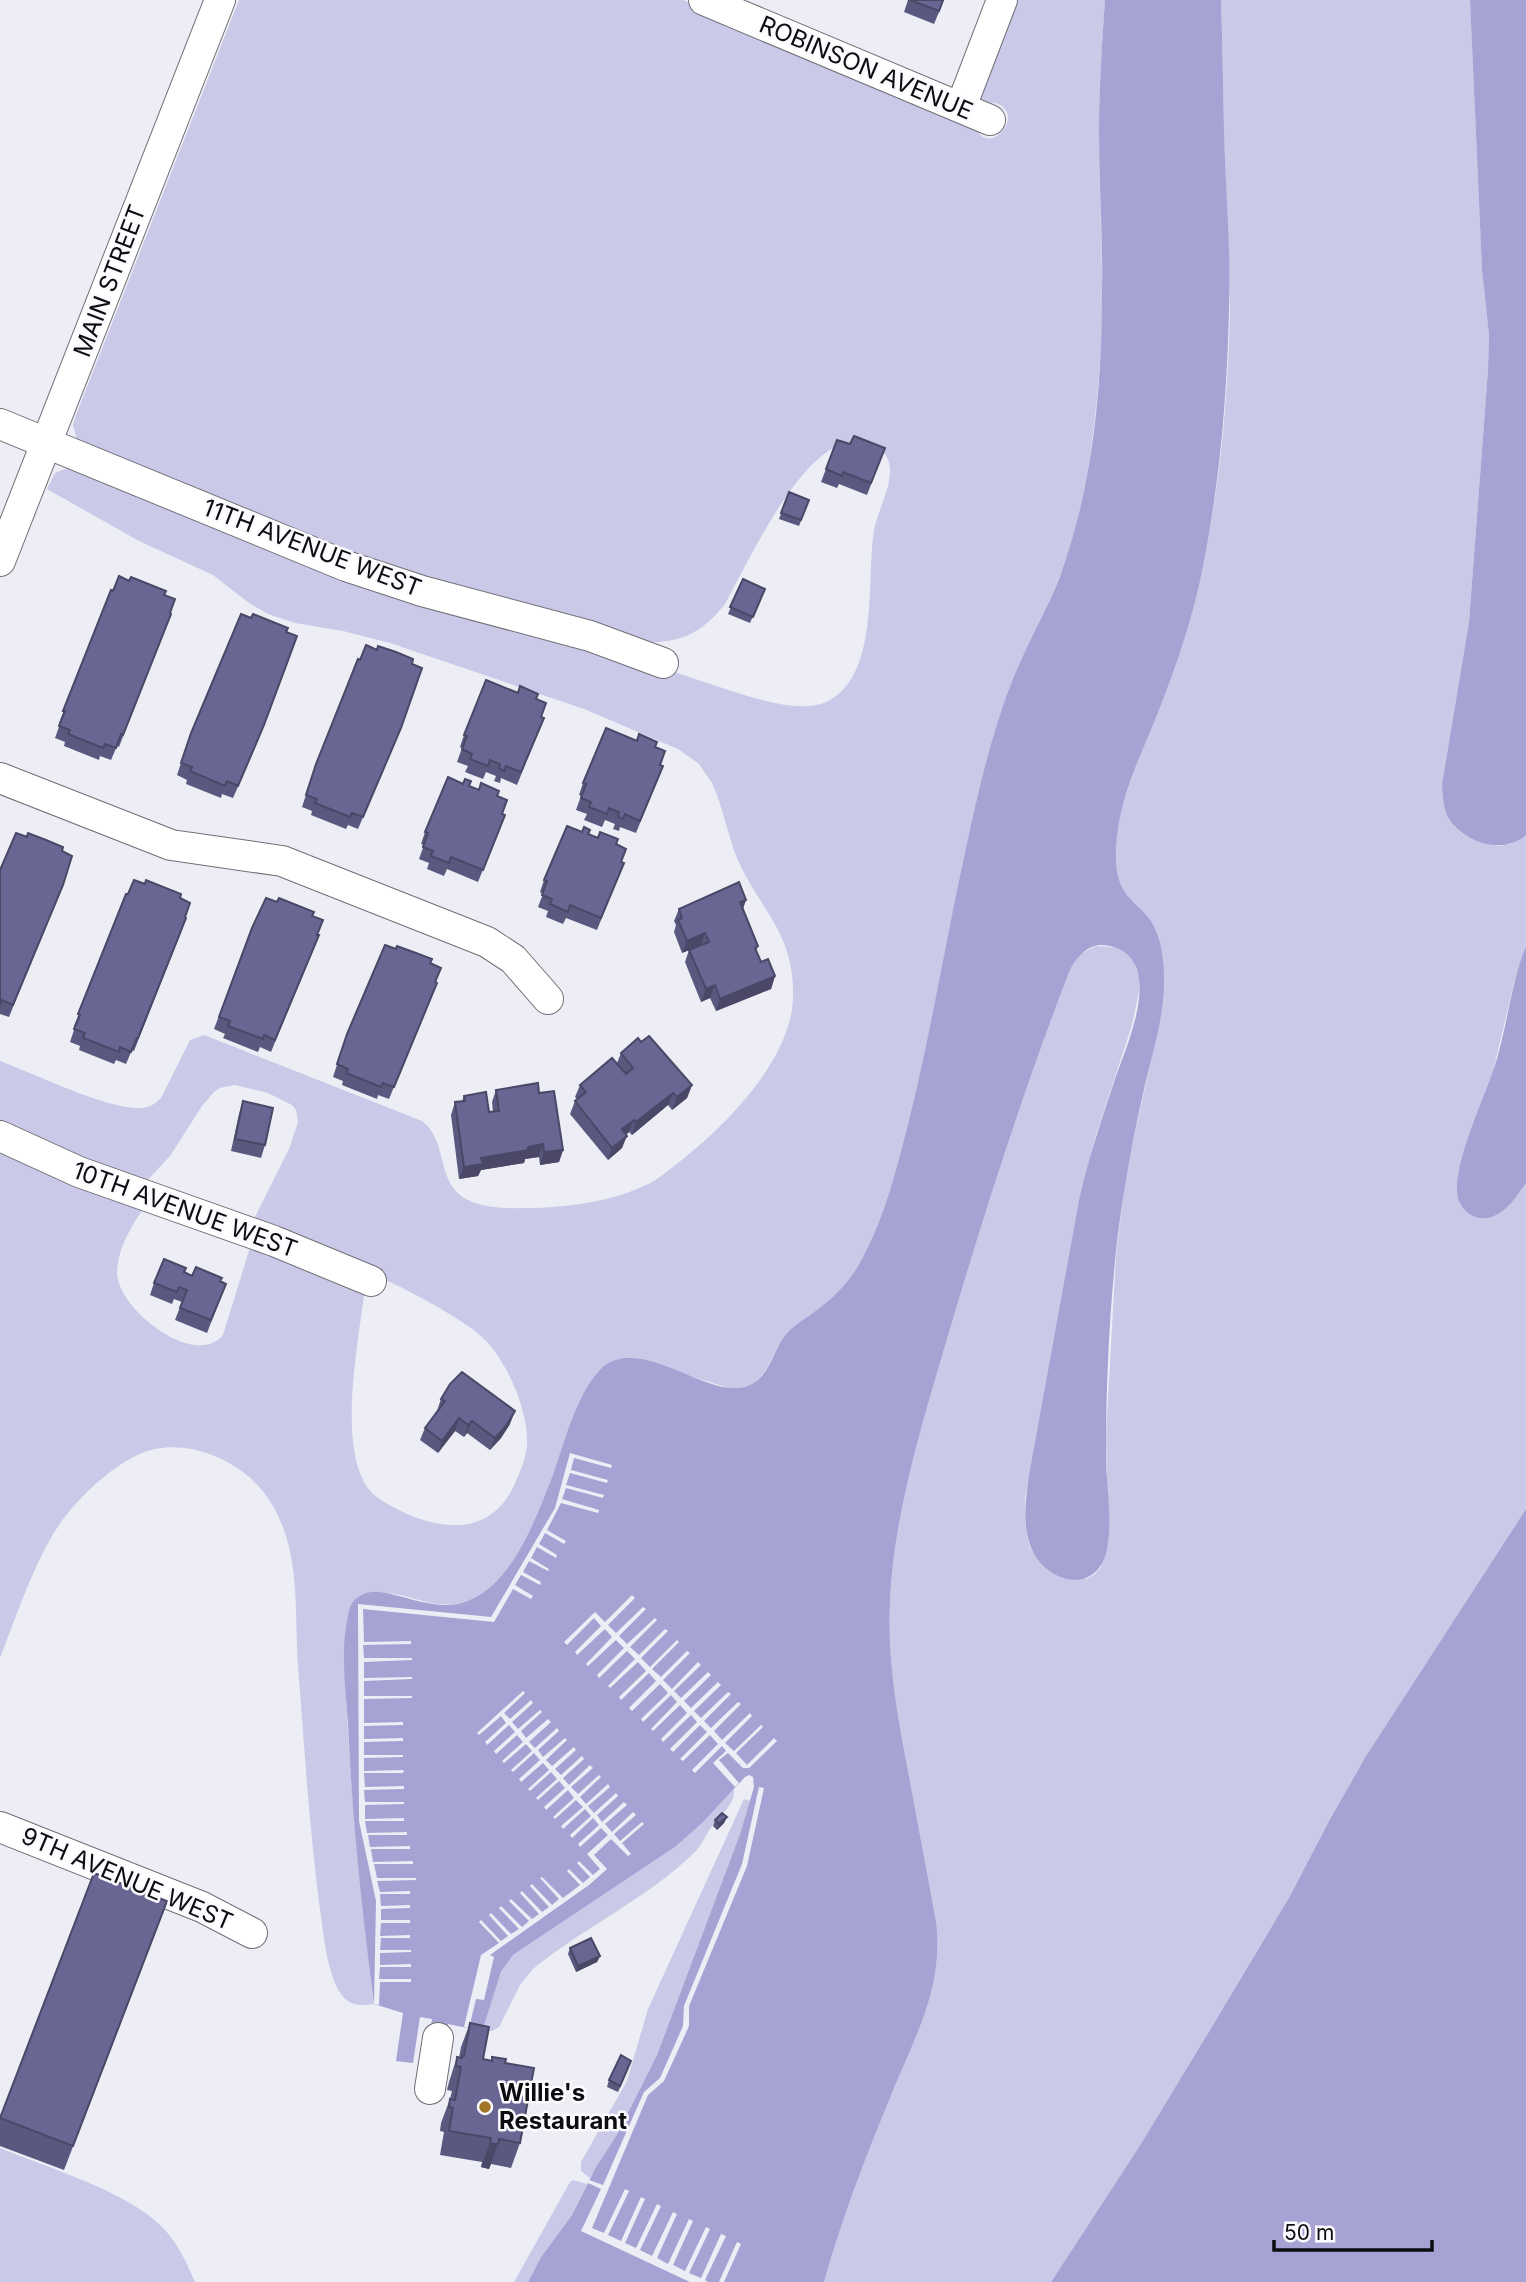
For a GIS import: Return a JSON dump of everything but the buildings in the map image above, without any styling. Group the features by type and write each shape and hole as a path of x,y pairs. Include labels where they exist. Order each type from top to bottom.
{"street":[{"name":"MAIN STREET","path":"0,561 220,0"},
{"name":"ROBINSON AVENUE","path":"704,0 990,120"},
{"path":"961,107 1002,0"},
{"name":"11TH AVENUE WEST","path":"0,425 346,566 422,591 590,636 663,663"},
{"path":"0,778 171,845 261,857 291,864 487,942 513,959 548,999"},
{"name":"10TH AVENUE WEST","path":"0,1136 79,1172 274,1241 371,1281"},
{"name":"9TH AVENUE WEST","path":"0,1826 202,1907 253,1934"},
{"path":"430,2089 438,2038"}],"shaded area":[{"path":"239,0 683,0 974,125 981,135 988,138 996,137 1007,124 1008,115 1004,108 995,103 978,104 1011,0 1105,0 1099,117 1101,343 1097,402 1087,478 1063,568 1014,679 993,737 969,833 920,1076 883,1214 868,1249 848,1280 829,1300 789,1331 760,1378 752,1384 742,1388 729,1388 630,1358 614,1360 577,1410 540,1511 524,1545 503,1575 482,1594 462,1603 443,1604 391,1593 374,1593 356,1599 348,1619 347,1722 374,2004 364,2005 344,1998 336,1985 329,1962 319,1902 310,1813 293,1565 280,1519 258,1485 226,1461 177,1447 141,1453 111,1471 83,1496 52,1536 30,1580 0,1658 0,1144 147,1203 123,1244 117,1272 120,1286 142,1317 176,1340 194,1345 210,1344 223,1335 252,1241 365,1287 353,1386 353,1439 357,1462 367,1488 405,1513 438,1524 470,1524 484,1519 507,1498 516,1481 526,1450 525,1419 516,1391 503,1364 488,1343 456,1318 368,1272 251,1225 289,1149 298,1122 296,1110 292,1105 268,1093 235,1085 220,1088 202,1106 170,1156 142,1186 0,1127 0,1061 92,1098 111,1104 142,1108 161,1098 190,1040 204,1035 422,1121 436,1140 451,1184 468,1200 493,1207 510,1208 577,1204 618,1196 654,1181 701,1144 737,1108 754,1088 781,1044 790,1021 792,975 782,939 737,858 712,783 699,764 678,749 584,709 390,643 295,623 268,614 213,575 139,541 47,489 55,473 70,467 716,686 773,703 804,706 818,705 830,700 846,687 857,668 868,622 874,530 890,468 886,456 875,447 855,442 835,447 816,461 797,482 762,535 725,604 708,623 680,638 643,643 423,586 77,440 73,425 76,415"},
{"path":"1105,0 1221,0 1230,272 1222,439 1203,566 1195,602 1166,693 1128,787 1117,836 1116,859 1120,881 1127,895 1155,928 1162,950 1164,981 1159,1024 1131,1153 1116,1251 1107,1404 1108,1543 1103,1561 1095,1573 1084,1579 1071,1580 1047,1569 1037,1558 1030,1545 1025,1519 1029,1475 1079,1200 1138,1005 1139,979 1135,965 1121,950 1099,945 1084,951 1071,967 1035,1063 961,1292 919,1436 903,1503 892,1570 890,1646 897,1711 936,1921 936,1971 924,2016 861,2171 824,2282 528,2282 541,2257 572,2215 595,2169 618,2133 657,2055 740,1834 754,1787 753,1777 745,1777 702,1823 675,1847 513,1955 501,1972 482,2031 448,2024 446,2039 429,2037 432,2019 420,2017 413,2063 396,2061 403,2013 374,2004 362,1899 344,1670 344,1642 349,1609 357,1598 373,1592 443,1605 457,1604 481,1594 501,1576 524,1542 553,1475 576,1410 593,1378 603,1367 615,1360 632,1358 651,1361 725,1387 741,1388 755,1382 765,1371 788,1332 844,1286 860,1263 871,1240 889,1193 916,1093 967,843 992,739 1013,679 1059,579 1085,486 1096,413 1101,340 1099,117"},
{"path":"1221,0 1470,0 1482,270 1489,335 1488,370 1469,622 1442,784 1455,827 1463,834 1474,840 1498,846 1511,844 1526,835 1526,946 1514,983 1491,1080 1458,1173 1460,1203 1469,1213 1487,1217 1503,1210 1526,1183 1526,1509 1366,1756 1290,1896 1213,2025 1139,2147 1051,2282 824,2282 869,2149 924,2016 936,1970 936,1921 897,1711 890,1646 892,1570 903,1503 919,1436 961,1292 1035,1063 1068,972 1080,954 1096,946 1121,949 1133,960 1140,979 1139,991 1132,1025 1096,1135 1079,1200 1025,1499 1025,1512 1029,1544 1035,1554 1087,1579 1101,1567 1107,1493 1106,1436 1116,1255 1127,1167 1156,1039 1156,931 1122,887 1115,860 1116,838 1127,792 1187,627 1206,550 1219,469 1227,387 1230,307"},
{"path":"1470,0 1526,0 1526,835 1506,845 1473,839 1454,826 1445,809 1442,784 1469,622 1488,370 1489,335 1482,270"},
{"path":"1526,946 1526,1183 1503,1210 1488,1218 1480,1218 1463,1208 1458,1198 1457,1184 1465,1148 1498,1055"},
{"path":"1526,1509 1526,2282 1051,2282 1139,2147 1213,2025 1290,1896 1366,1756"},
{"path":"734,1789 730,1804 695,1852 657,1884 533,1969 520,1985 499,2027 492,2031 482,2031 497,1981 513,1955 675,1847"},
{"path":"744,1799 750,1801 740,1834 657,2055 618,2133 590,2178 581,2171 581,2162 627,2081 648,2009"},
{"path":"0,2148 88,2182 150,2216 174,2242 195,2282 0,2282"},
{"path":"573,2180 587,2184 572,2215 541,2257 528,2282 514,2282 570,2182"}],"pier":[{"path":"570,1453 612,1465 611,1468 574,1458 571,1470 608,1480 607,1483 570,1473 566,1485 604,1495 603,1498 566,1488 562,1499 599,1510 598,1513 561,1503 547,1530 566,1541 564,1544 545,1533 539,1544 557,1555 556,1558 537,1547 531,1558 549,1569 548,1571 529,1561 523,1572 541,1582 540,1585 521,1575 515,1585 533,1596 531,1599 513,1589 494,1622 363,1609 364,1642 411,1641 411,1644 363,1645 364,1658 412,1658 364,1662 364,1678 412,1677 364,1681 364,1696 412,1696 364,1699 364,1723 403,1722 403,1725 364,1726 364,1739 403,1738 403,1741 364,1742 364,1755 403,1755 364,1758 364,1771 404,1770 403,1773 364,1773 365,1787 404,1786 404,1789 364,1790 365,1802 404,1802 365,1805 365,1819 404,1818 404,1821 365,1821 367,1833 407,1832 407,1835 368,1835 370,1847 410,1846 410,1849 371,1849 373,1862 413,1861 413,1864 374,1864 377,1878 416,1878 377,1881 380,1892 410,1891 410,1894 380,1894 381,1906 410,1905 410,1908 381,1909 381,1920 410,1920 410,1923 381,1923 380,1936 410,1935 410,1938 381,1938 380,1950 411,1952 380,1953 380,1965 411,1964 411,1967 380,1967 379,1979 411,1979 411,1982 380,1982 379,2005 374,2004 376,1901 359,1821 358,1604 491,1617 555,1508"},
{"path":"632,1595 635,1598 608,1625 616,1633 643,1607 646,1609 619,1636 627,1644 655,1618 657,1620 630,1647 639,1655 665,1629 668,1631 641,1658 650,1667 677,1640 679,1642 652,1669 661,1677 687,1651 690,1653 663,1680 672,1689 698,1662 701,1665 674,1691 681,1698 708,1672 711,1675 684,1701 691,1708 718,1682 721,1685 694,1711 701,1718 728,1692 731,1694 704,1721 711,1728 738,1702 741,1704 714,1731 722,1740 750,1713 752,1716 725,1743 734,1751 761,1725 763,1727 736,1753 747,1765 774,1738 777,1741 749,1768 743,1768 728,1753 719,1760 739,1783 735,1787 713,1763 726,1751 722,1746 695,1773 692,1770 718,1744 710,1735 683,1761 680,1759 707,1732 700,1725 673,1752 670,1749 697,1722 691,1715 663,1742 661,1739 687,1713 680,1705 653,1731 651,1729 677,1702 671,1695 643,1722 641,1719 668,1693 660,1684 632,1711 629,1708 656,1681 649,1673 621,1700 619,1697 646,1671 638,1662 610,1688 608,1686 635,1659 627,1651 599,1678 597,1675 624,1648 616,1640 588,1666 586,1664 612,1637 605,1629 577,1655 575,1652 601,1626 594,1618 567,1645 564,1642 595,1612 605,1622"},
{"path":"523,1691 525,1693 504,1713 510,1719 531,1700 533,1703 512,1722 518,1729 540,1710 542,1712 521,1731 526,1738 548,1719 551,1722 529,1742 535,1748 557,1728 559,1731 538,1750 543,1757 565,1738 567,1740 546,1760 552,1766 574,1747 576,1750 555,1769 561,1775 582,1756 584,1759 563,1778 569,1785 590,1765 593,1768 571,1787 578,1794 599,1775 601,1777 580,1797 586,1804 608,1784 610,1787 588,1806 594,1813 616,1793 618,1796 597,1815 602,1822 624,1802 627,1805 605,1824 612,1832 633,1812 636,1815 614,1834 620,1841 642,1822 644,1824 622,1843 631,1854 628,1856 611,1839 594,1855 607,1869 589,1885 490,1955 494,1957 484,2000 476,1999 469,2028 464,2027 481,1955 499,1943 479,1922 481,1920 501,1941 508,1936 489,1915 491,1913 511,1934 519,1929 499,1908 501,1906 522,1927 529,1921 509,1901 511,1899 532,1919 539,1914 520,1893 522,1891 542,1912 549,1907 530,1886 532,1884 552,1905 559,1899 540,1878 542,1877 563,1898 580,1885 567,1871 569,1869 583,1883 590,1877 577,1863 579,1861 593,1875 600,1869 587,1854 608,1835 601,1828 580,1847 578,1844 599,1825 593,1818 572,1838 570,1835 591,1816 585,1809 563,1829 561,1826 583,1807 576,1800 555,1819 553,1817 574,1798 568,1790 546,1810 544,1807 565,1788 559,1781 538,1800 536,1798 557,1779 551,1772 530,1791 528,1789 549,1770 543,1763 521,1782 519,1779 540,1760 534,1753 513,1772 511,1770 532,1751 526,1744 504,1763 502,1761 523,1742 517,1735 496,1754 494,1751 515,1732 509,1725 487,1745 485,1742 506,1723 501,1716 479,1735 477,1733"},
{"path":"759,1787 764,1788 747,1866 689,2006 689,2026 664,2081 648,2095 592,2228 604,2233 625,2189 629,2191 608,2235 621,2241 641,2197 645,2199 625,2243 636,2248 657,2204 661,2206 640,2250 652,2256 673,2212 677,2214 657,2258 668,2264 689,2219 693,2221 673,2265 685,2271 706,2227 710,2229 689,2273 701,2278 721,2234 726,2236 705,2280 708,2282 690,2282 581,2231 601,2189 588,2183 589,2180 603,2185 644,2092 660,2078 683,2026 684,2006 742,1864"},
{"path":"737,2242 741,2244 724,2282 719,2282"}],"place":[{"name":"Willie's Restaurant","path":"485,2107"}]}
